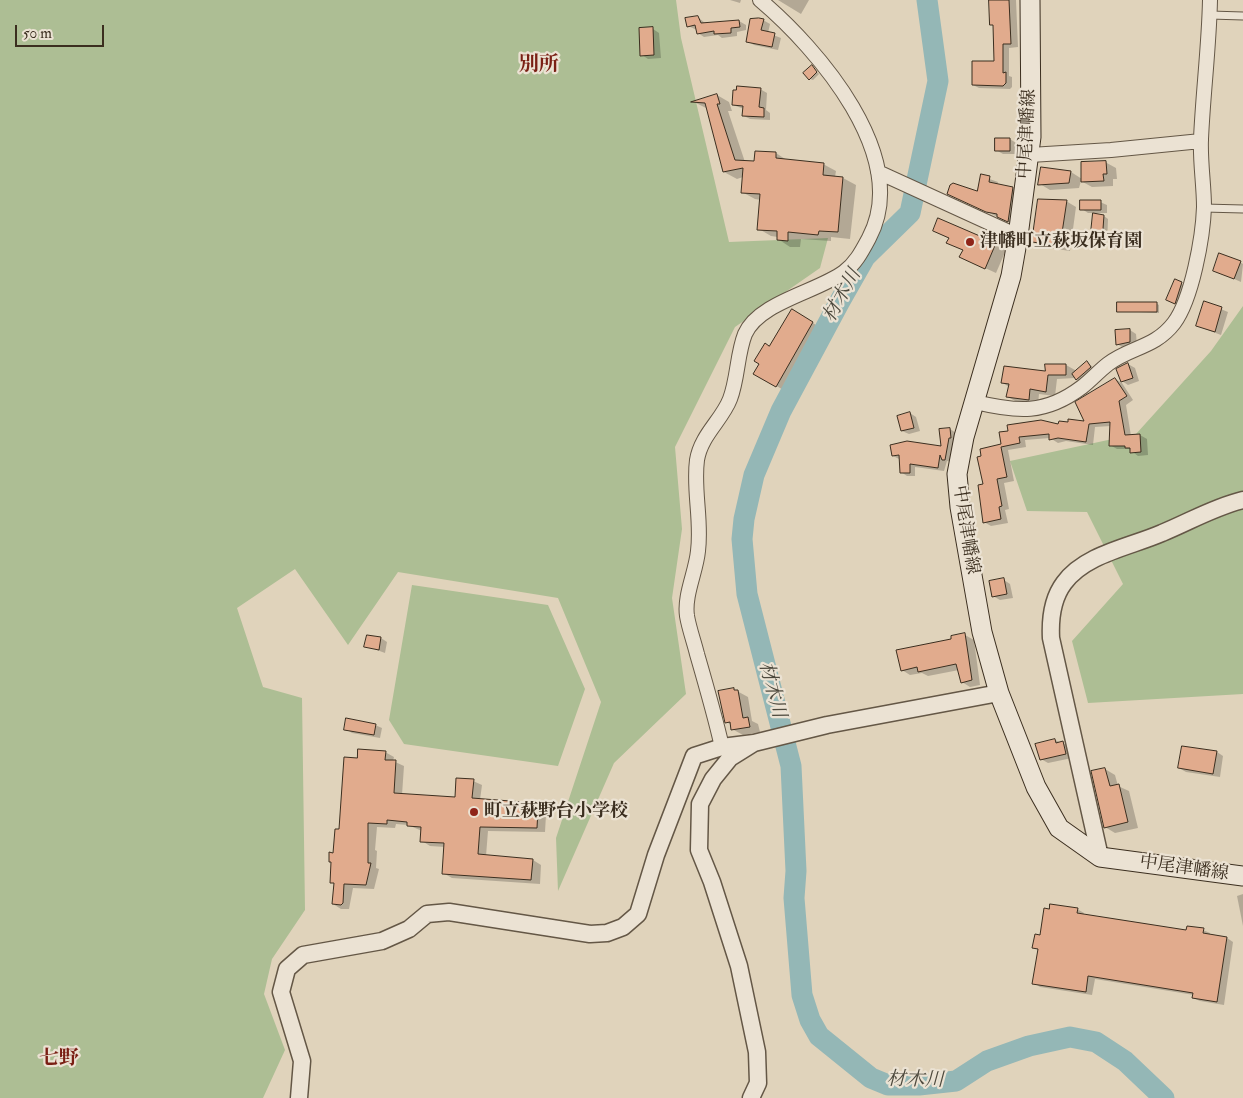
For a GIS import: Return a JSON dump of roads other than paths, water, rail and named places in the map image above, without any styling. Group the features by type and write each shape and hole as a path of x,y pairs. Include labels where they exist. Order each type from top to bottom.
{"main road":[{"name":"中尾津幡線","path":"1030,0 1030,155 1018,236 1011,276 964,438 957,474 959,499 982,632 999,693 1036,787 1060,828 1100,857 1243,876"}],"street":[{"path":"722,747 686,614 698,552 700,529 695,478 698,457 704,439 730,399 745,334 756,320 772,309 842,274 856,262 877,223 881,191 878,172 865,130 843,90 784,21 760,0"},
{"path":"975,402 1022,411 1038,409 1081,388 1114,360 1152,343 1164,335 1185,304 1192,282 1204,208 1201,141 1210,0"},
{"path":"1030,155 1111,150 1201,141"},
{"path":"878,172 1018,236"},
{"path":"1100,857 1052,638 1050,622 1054,601 1064,583 1078,569 1223,505 1243,500"},
{"path":"299,1098 302,1061 281,992 287,969 303,955 382,941 409,929 427,914 450,912 590,934 607,933 623,927 638,914 656,854 694,756 722,747 754,743 827,725 999,693"},
{"path":"751,1098 758,1083 756,1052 739,966 712,882 699,850 700,804 713,779 730,758 754,743"}],"lane":[{"path":"1210,15 1243,16"},
{"path":"1204,208 1243,209"}],"waterway":[{"name":"材木川","path":"927,0 938,81 910,213 865,257 840,301 781,411 754,475 744,519 742,539 747,594 791,766 796,871 794,898 802,995 810,1020 819,1036 871,1078 888,1085 919,1085 956,1081 987,1061 1029,1046 1070,1037 1096,1042 1125,1061 1164,1098"}],"place":[{"name":"津幡町立萩坂保育園","path":"970,242"},
{"name":"町立萩野台小学校","path":"474,812"}],"district":[{"name":"別所","path":"539,66"},
{"name":"七野","path":"59,1060"}]}
